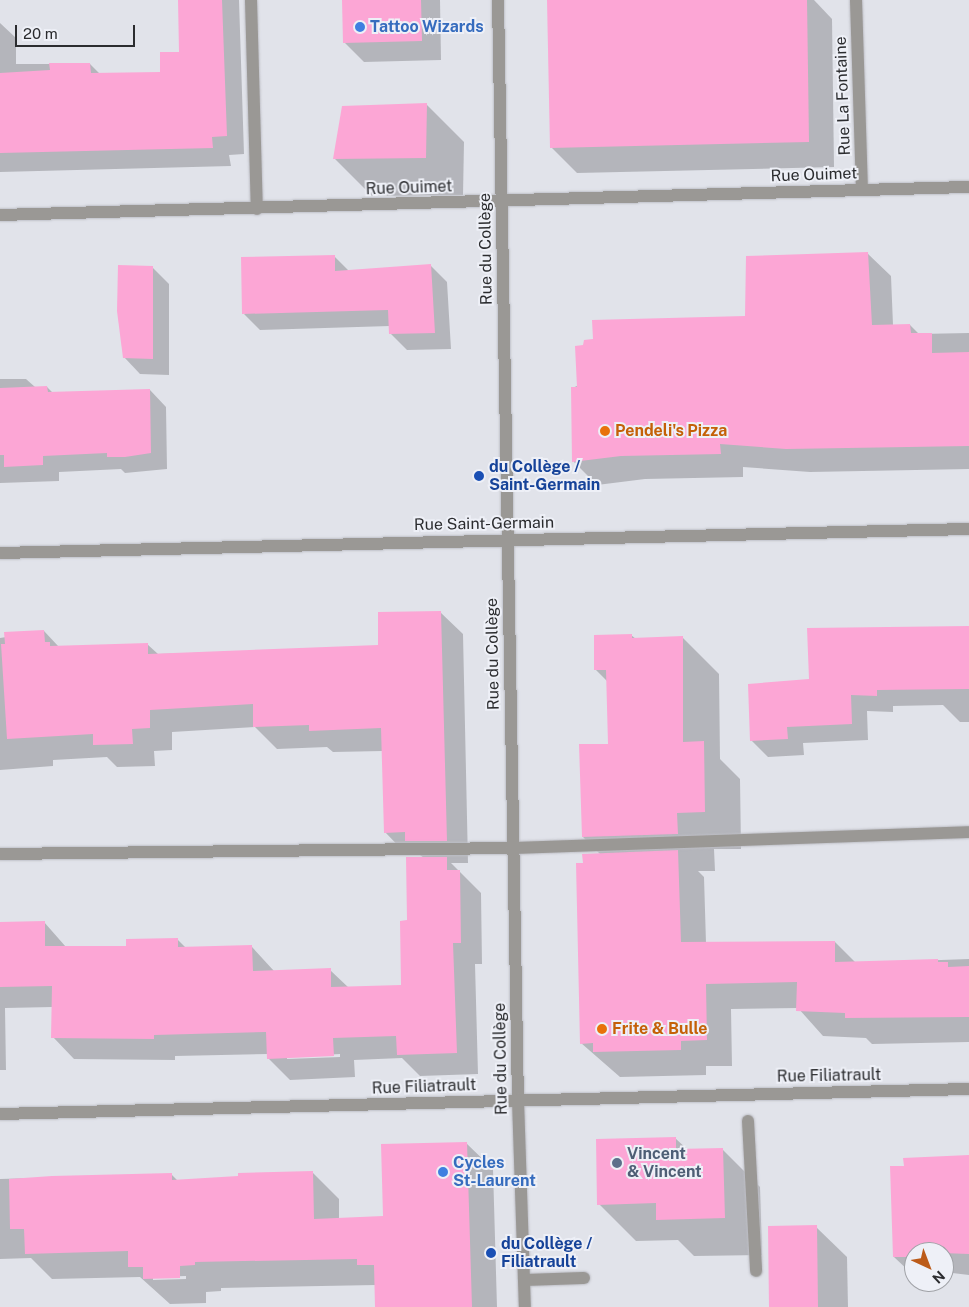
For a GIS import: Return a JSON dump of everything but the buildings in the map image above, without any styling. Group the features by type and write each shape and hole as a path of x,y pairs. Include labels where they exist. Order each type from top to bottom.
{"street":[{"path":"251,0 257,209"},
{"name":"Rue du Collège","path":"498,0 518,1100 525,1307"},
{"name":"Rue La Fontaine","path":"856,0 862,190"},
{"name":"Rue Ouimet","path":"0,215 969,187"},
{"name":"Rue Saint-Germain","path":"0,553 969,529"},
{"path":"0,854 513,848 969,832"},
{"name":"Rue Filiatrault","path":"0,1114 969,1090"},
{"path":"748,1120 756,1271"},
{"path":"524,1280 584,1278"}],"place":[{"name":"Tattoo Wizards","path":"360,27"},
{"name":"Pendeli's Pizza","path":"605,431"},
{"name":"du Collège / Saint-Germain","path":"479,476"},
{"name":"Frite & Bulle","path":"602,1029"},
{"name":"Vincent & Vincent","path":"617,1163"},
{"name":"Cycles St-Laurent","path":"443,1172"},
{"name":"du Collège / Filiatrault","path":"491,1253"}]}
